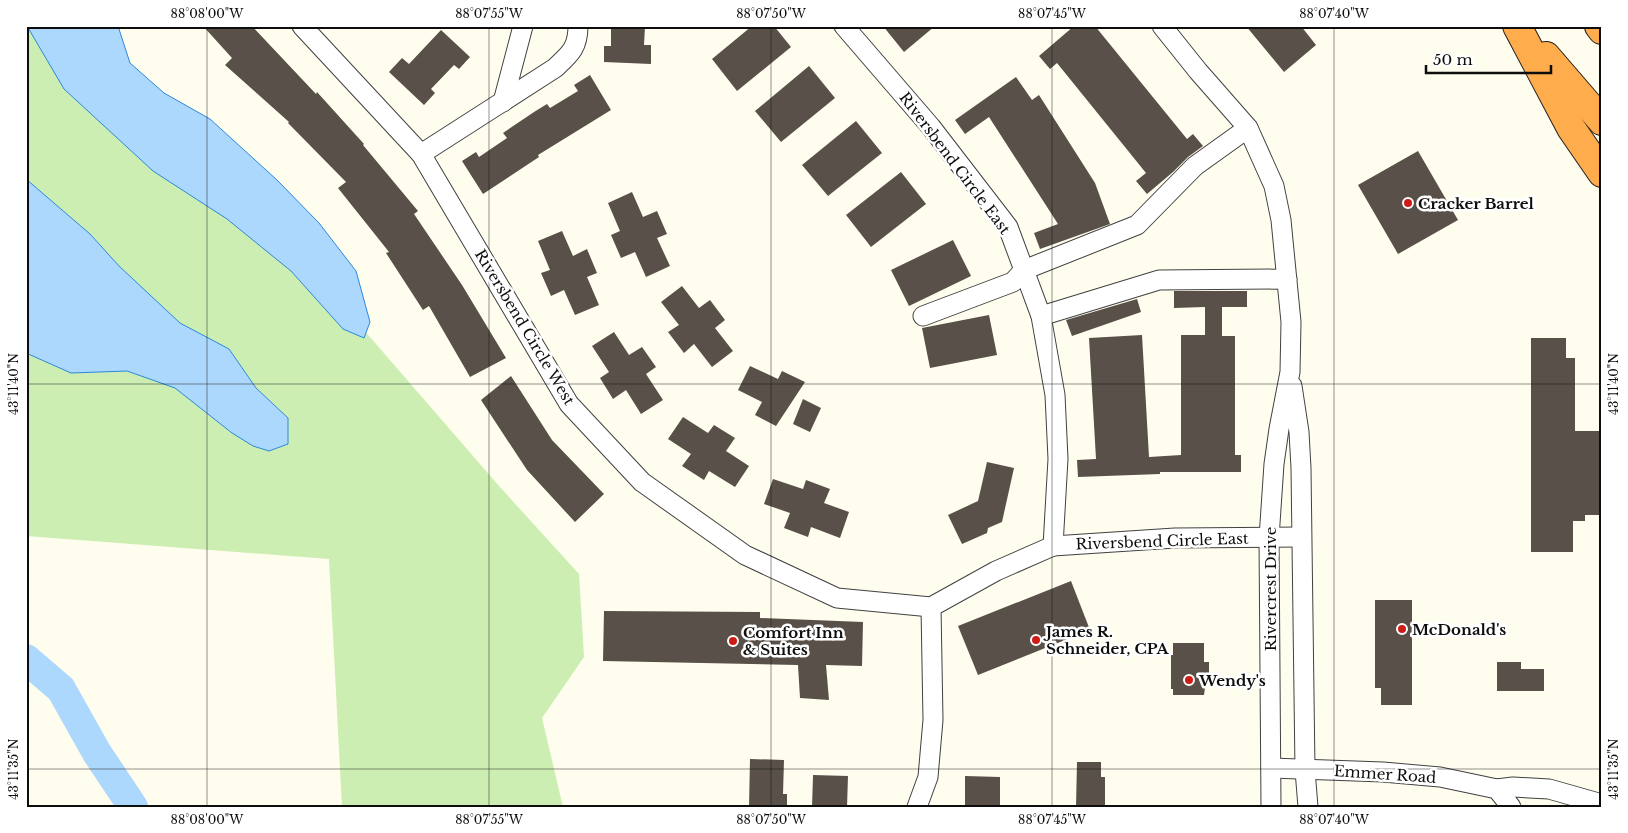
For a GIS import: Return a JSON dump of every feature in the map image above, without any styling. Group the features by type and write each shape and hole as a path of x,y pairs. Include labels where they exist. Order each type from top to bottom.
{"highway":[{"path":"1519,26 1602,121"},
{"path":"1519,26 1571,128 1602,173"},
{"path":"1599,26 1602,30"}],"street":[{"name":"Riversbend Circle West","path":"302,26 421,154 569,404 642,482 745,555 837,598 931,607"},
{"path":"503,102 523,26"},
{"path":"421,154 555,68 571,54 578,36 578,26"},
{"name":"Riversbend Circle East","path":"844,26 931,127 1008,227 1041,316"},
{"name":"Rivercrest Drive","path":"1162,26 1248,128 1274,186 1281,220 1291,322 1290,372 1301,468 1305,770 1308,807"},
{"path":"923,316 1013,282 1024,270 1137,225 1195,166 1248,128"},
{"path":"917,807 928,777 933,720 931,607 996,571 1053,546 1058,460 1056,411 1041,316 1159,280 1287,279"},
{"name":"Rivercrest Drive","path":"1270,807 1269,538 1274,464 1290,372"},
{"name":"Riversbend Circle East","path":"1053,546 1175,538 1301,537"},
{"name":"Emmer Road","path":"1271,768 1383,772 1431,776 1498,789 1514,787 1549,789 1602,804"},
{"path":"1498,789 1511,807"},
{"path":"1576,796 1602,795"}],"green space":[{"path":"26,26 47,26 318,277 499,486 579,574 584,657 542,718 563,807 342,807 329,559 26,536"}],"water":[{"path":"27,26 118,26 130,63 164,93 210,119 277,180 319,223 356,271 370,322 364,338 343,329 291,271 227,219 153,171 64,89"},
{"path":"26,179 90,234 119,266 180,323 229,349 256,388 288,418 288,444 269,451 253,446 232,433 175,388 127,371 71,373 26,353"}],"building":[{"path":"203,26 252,26 316,94 317,92 364,144 418,211 414,214 462,285 506,358 470,377 429,306 423,310 386,253 389,252 338,188 346,182 289,122 225,65 232,58"},
{"path":"611,26 645,26 644,45 651,45 651,64 604,62 604,46 611,46"},
{"path":"752,26 774,26 791,47 737,91 712,59"},
{"path":"883,26 935,26 904,52"},
{"path":"1074,26 1095,26 1187,139 1193,134 1203,146 1147,194 1136,181 1146,173 1057,63 1050,69 1039,56"},
{"path":"1246,26 1301,26 1316,45 1284,72"},
{"path":"441,30 470,57 459,69 454,65 431,89 435,93 424,105 389,72 402,58 409,64"},
{"path":"809,66 835,98 781,142 755,111"},
{"path":"590,75 611,110 538,155 539,157 483,194 462,161 476,152 479,157 507,138 503,133 534,112 547,104 550,108 578,91 574,85"},
{"path":"1016,77 1032,100 1039,95 1095,183 1110,224 1040,249 1034,233 1058,224 989,117 965,134 955,120"},
{"path":"856,121 882,153 828,196 802,165"},
{"name":"Cracker Barrel","path":"1418,151 1458,220 1398,254 1358,185"},
{"path":"901,172 926,204 871,247 846,215"},
{"path":"632,192 643,217 657,211 667,234 657,238 670,266 646,277 635,252 621,258 611,235 620,231 608,203"},
{"path":"562,231 573,256 587,249 597,273 587,277 599,305 575,315 564,290 551,296 541,273 550,270 538,241"},
{"path":"953,240 971,276 909,306 891,270"},
{"path":"682,286 699,308 710,300 725,320 715,328 733,351 712,367 694,344 684,353 668,332 679,325 661,302"},
{"path":"1174,291 1247,291 1247,307 1222,307 1222,336 1235,336 1235,455 1241,455 1241,472 1160,472 1160,474 1078,477 1077,460 1096,459 1089,338 1142,335 1149,457 1181,455 1181,335 1205,335 1205,307 1174,308"},
{"path":"1137,299 1141,312 1072,336 1066,320"},
{"path":"989,315 997,355 930,368 922,328"},
{"path":"614,332 629,355 642,347 656,367 646,374 663,400 641,414 626,390 613,399 600,378 609,372 592,346"},
{"path":"1531,338 1566,338 1566,358 1575,358 1575,431 1602,431 1602,515 1585,515 1585,521 1573,521 1573,552 1531,552"},
{"path":"750,366 778,379 782,371 805,382 776,426 755,415 762,402 738,390"},
{"path":"511,376 552,440 604,494 575,522 527,470 481,400"},
{"path":"803,399 821,408 810,432 793,424"},
{"path":"683,417 708,433 714,425 735,438 726,451 749,466 735,487 709,471 704,480 682,466 691,454 668,439"},
{"path":"987,462 1014,468 1002,522 988,528 987,533 962,544 948,515 978,501"},
{"path":"773,479 803,489 806,480 830,489 824,503 849,512 840,538 811,527 808,537 784,528 790,513 764,504"},
{"path":"1071,581 1090,630 978,675 958,626"},
{"path":"1375,600 1412,600 1412,705 1381,705 1381,688 1375,688"},
{"name":"Comfort Inn & Suites","path":"604,611 760,612 760,618 863,622 862,666 826,665 829,700 800,698 798,665 603,661"},
{"path":"1173,643 1204,643 1204,662 1209,662 1209,680 1206,680 1204,695 1173,695 1173,689 1171,689 1171,655 1173,655"},
{"path":"1497,662 1521,662 1521,669 1544,669 1544,691 1497,691"},
{"path":"750,759 784,760 783,794 787,794 787,807 749,807"},
{"path":"1077,762 1101,762 1101,777 1105,777 1105,805 1101,805 1101,807 1076,807"},
{"path":"813,775 848,776 847,807 812,807"},
{"path":"965,776 1000,777 1000,807 965,807"}],"waterway":[{"path":"26,659 61,689 97,753 133,807"}],"place":[{"name":"Cracker Barrel","path":"1408,203"},
{"name":"McDonald's","path":"1402,629"},
{"name":"James R. Schneider, CPA","path":"1036,640"},
{"name":"Comfort Inn & Suites","path":"733,641"},
{"name":"Wendy's","path":"1189,680"}]}
